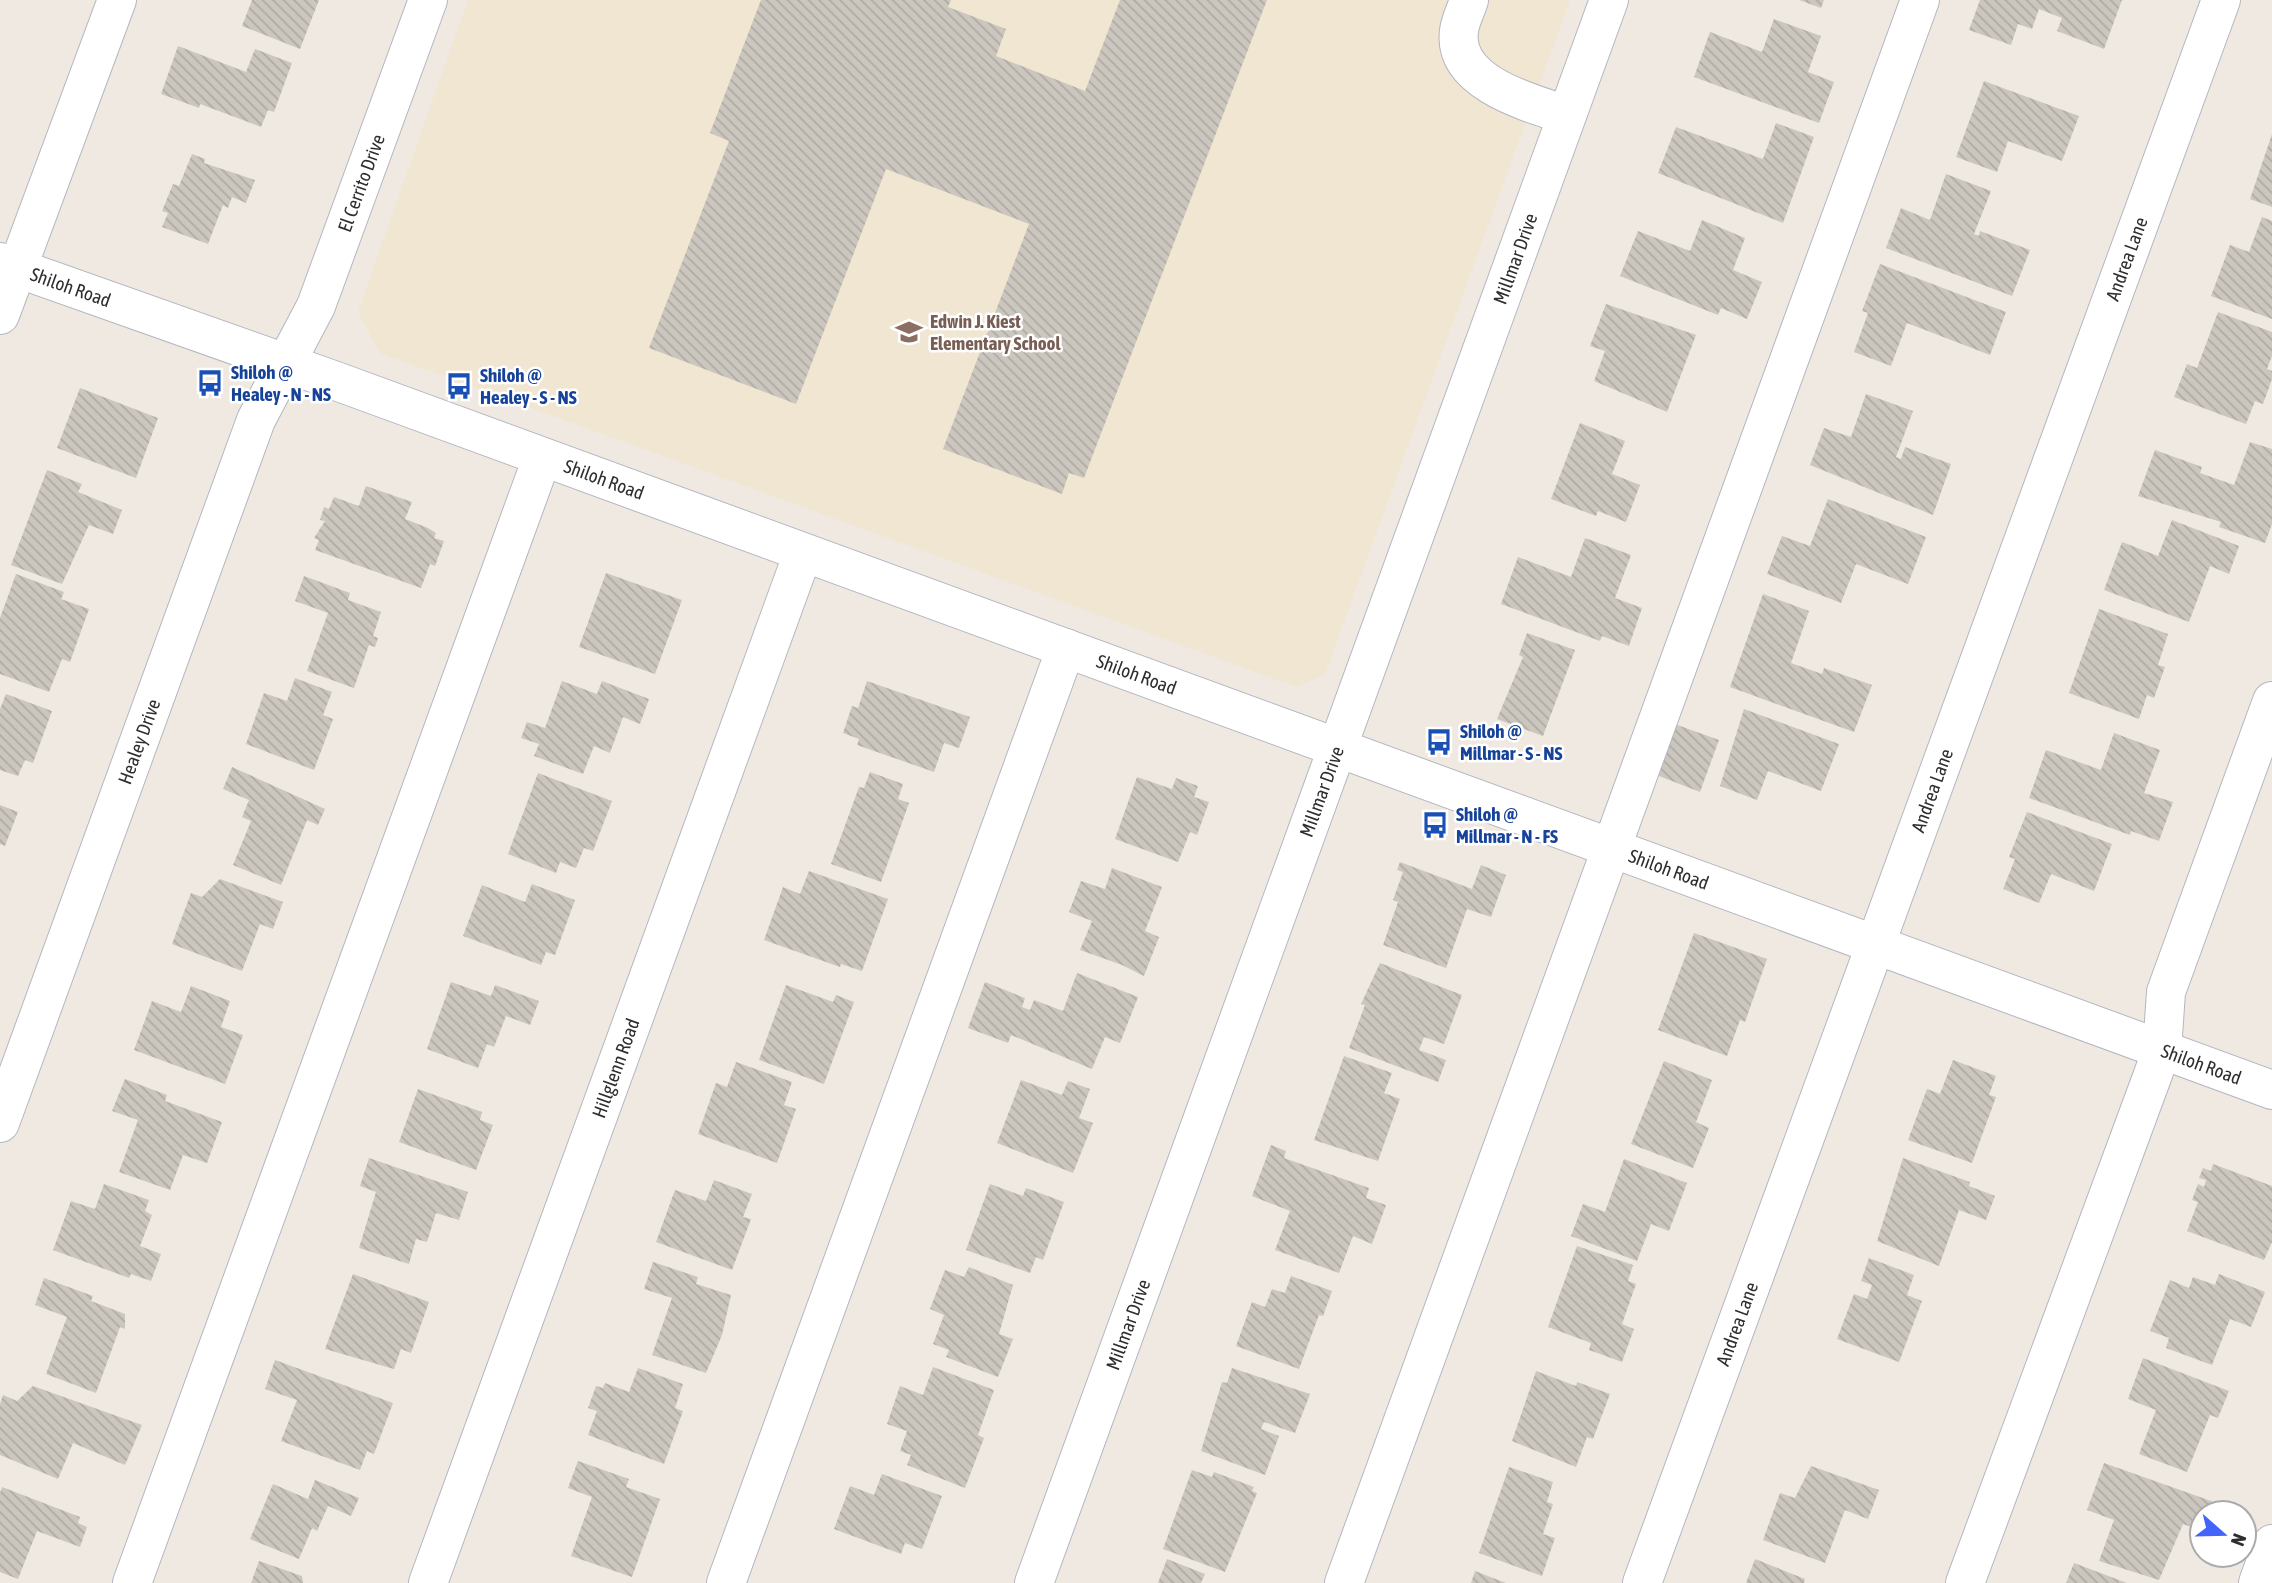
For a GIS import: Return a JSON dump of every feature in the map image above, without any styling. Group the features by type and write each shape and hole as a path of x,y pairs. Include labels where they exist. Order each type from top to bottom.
{"street":[{"path":"0,315 9,265 117,0"},
{"name":"El Cerrito Drive","path":"286,363 316,306 428,0"},
{"path":"1469,0 1458,32 1461,55 1481,80 1524,101 1567,115"},
{"name":"Millmar Drive","path":"1034,1583 1609,0"},
{"path":"1344,1583 1920,0"},
{"name":"Andrea Lane","path":"1642,1583 2221,0"},
{"name":"Shiloh Road","path":"9,265 286,363 2272,1090"},
{"name":"Healey Drive","path":"0,1123 256,420 286,363"},
{"path":"132,1583 542,458"},
{"name":"Hillglenn Road","path":"428,1583 803,553"},
{"path":"726,1583 1066,648"},
{"path":"1965,1583 2162,1050 2166,992 2272,701"},
{"path":"2258,1583 2272,1544"}],"shaded area":[{"name":"Edwin J. Kiest Elementary School","path":"468,0 1570,0 1325,674 1297,687 380,353 358,312"}],"building":[{"path":"252,0 319,0 300,49 242,26"},
{"path":"761,0 951,0 948,7 1006,29 996,56 1085,91 1120,0 1267,0 1084,478 1069,473 1062,494 943,449 1029,224 886,169 796,404 649,348 729,141 710,133"},
{"path":"1799,0 1824,0 1821,8"},
{"path":"1980,0 2122,0 2104,49 2057,31 2062,18 2039,9 2032,29 2018,24 2011,45 1969,30"},
{"path":"1774,19 1821,36 1808,72 1834,82 1819,123 1694,77 1710,32 1762,52"},
{"path":"178,46 246,72 255,49 292,63 274,112 268,110 261,127 200,104 199,108 161,94"},
{"path":"1984,81 2079,116 2062,161 2008,141 1997,172 1956,157"},
{"path":"1776,123 1814,137 1783,223 1658,173 1676,127 1763,159"},
{"path":"2272,134 2272,207 2250,199"},
{"path":"192,154 205,159 204,163 255,180 246,203 232,197 228,208 223,205 208,244 162,227 168,213 162,211 173,184 179,186"},
{"path":"1946,174 1991,191 1974,234 1979,236 1980,231 2030,250 2012,296 1886,248 1901,208 1930,220"},
{"path":"2262,217 2272,221 2272,319 2211,296 2230,245 2249,252"},
{"path":"1702,220 1745,238 1733,270 1762,282 1747,319 1721,308 1718,315 1620,276 1638,231 1690,251"},
{"path":"1880,264 2006,312 1990,355 1907,323 1891,366 1854,352 1868,313 1862,311"},
{"path":"1606,304 1696,335 1667,412 1594,381 1605,351 1590,346"},
{"path":"2218,312 2272,332 2272,356 2267,369 2272,371 2272,379 2263,404 2255,401 2246,424 2174,397 2187,364 2197,368"},
{"path":"80,388 158,418 136,478 57,448"},
{"path":"1866,394 1913,411 1896,457 1901,459 1905,447 1951,464 1933,515 1810,465 1824,428 1851,437"},
{"path":"1580,423 1625,441 1612,474 1640,485 1626,522 1598,511 1596,516 1551,499"},
{"path":"2250,442 2272,449 2272,524 2265,543 2219,527 2221,522 2138,496 2155,450 2202,467 2200,473 2234,485"},
{"path":"47,470 82,484 78,492 122,510 113,534 89,525 62,584 11,565"},
{"path":"366,486 412,502 405,519 428,528 436,533 434,538 444,541 435,566 430,564 421,588 315,550 319,540 314,538 325,521 320,520 324,507 329,509 334,497 359,506"},
{"path":"1828,499 1926,537 1908,584 1856,564 1841,603 1767,574 1782,536 1810,546"},
{"path":"2172,520 2239,546 2229,574 2210,566 2189,622 2104,590 2122,542 2158,556"},
{"path":"1585,538 1631,555 1615,598 1642,608 1629,646 1602,636 1600,641 1501,604 1518,557 1571,577"},
{"path":"606,573 682,600 655,674 579,647"},
{"path":"16,574 64,592 61,599 89,609 70,662 62,659 49,692 0,674 0,618"},
{"path":"304,576 350,593 348,600 381,612 373,636 378,638 375,647 369,645 354,688 307,671 328,613 295,601"},
{"path":"1763,594 1809,611 1791,663 1822,674 1824,668 1872,685 1854,732 1730,687"},
{"path":"2099,609 2168,634 2158,665 2165,667 2154,698 2147,695 2139,719 2069,693"},
{"path":"1527,633 1575,650 1543,736 1497,719 1523,657 1519,655"},
{"path":"295,678 332,692 323,715 333,719 314,770 246,744 264,693 287,701"},
{"path":"562,681 597,694 602,681 649,699 640,724 623,717 610,753 594,746 583,774 534,756 539,744 521,738 527,722 545,728"},
{"path":"867,681 970,717 959,748 944,743 934,772 857,745 859,739 843,733 852,706 858,708"},
{"path":"6,694 52,711 33,763 25,760 18,776 0,770 0,709"},
{"path":"1744,709 1839,744 1821,791 1768,771 1757,800 1720,786"},
{"path":"1672,723 1719,740 1700,792 1654,774"},
{"path":"2114,733 2160,750 2144,793 2173,802 2159,841 2131,831 2130,835 2029,798 2046,750 2101,770"},
{"path":"232,767 325,809 318,825 307,820 281,885 233,865 251,821 242,817 249,800 223,789"},
{"path":"870,772 903,784 898,799 909,803 881,882 831,864 859,787 864,788"},
{"path":"538,773 612,801 593,851 584,848 576,868 560,862 556,873 508,854"},
{"path":"1137,777 1172,789 1176,778 1198,786 1194,797 1209,802 1197,835 1190,832 1178,862 1115,839"},
{"path":"0,805 18,812 5,846 0,844"},
{"path":"2027,812 2112,844 2094,891 2051,874 2039,903 2003,889 2015,859 2009,857"},
{"path":"1400,862 1472,889 1481,865 1506,875 1491,917 1467,909 1446,968 1383,945 1398,902 1393,900 1403,872 1397,870"},
{"path":"1112,868 1162,887 1145,931 1159,937 1144,976 1080,950 1092,921 1069,912 1081,881 1105,889"},
{"path":"809,871 888,899 862,971 841,964 840,967 764,940 783,887 800,894"},
{"path":"220,879 283,902 273,929 260,924 242,971 172,944 191,893 202,897"},
{"path":"532,884 575,900 555,955 546,952 541,965 463,936 482,885 525,902"},
{"path":"1694,933 1767,959 1745,1022 1740,1020 1727,1056 1658,1030"},
{"path":"1380,963 1462,995 1444,1044 1424,1037 1419,1050 1446,1060 1438,1082 1349,1048 1365,1005 1361,1004"},
{"path":"1077,973 1138,997 1120,1043 1105,1037 1092,1069 1011,1035 1008,1043 968,1028 985,982 1025,998 1022,1007 1030,1010 1034,1000 1063,1011"},
{"path":"451,982 491,996 495,985 539,1001 530,1025 506,1016 494,1047 487,1044 478,1068 427,1049"},
{"path":"786,985 833,1002 836,995 854,1002 824,1084 759,1060"},
{"path":"191,986 230,1001 221,1027 243,1035 225,1084 134,1050 152,1001 181,1012"},
{"path":"1344,1056 1392,1073 1384,1093 1400,1099 1378,1161 1314,1140"},
{"path":"1953,1060 1996,1076 1989,1095 1996,1097 1972,1163 1908,1140 1927,1089 1940,1094"},
{"path":"1664,1061 1712,1080 1696,1122 1709,1128 1693,1168 1631,1144"},
{"path":"736,1062 792,1082 784,1105 796,1109 777,1163 698,1134 716,1083 727,1087"},
{"path":"125,1079 167,1095 165,1101 222,1122 207,1163 183,1155 170,1190 119,1172 138,1120 112,1111"},
{"path":"1021,1080 1062,1095 1068,1081 1090,1089 1079,1118 1093,1123 1073,1173 997,1143"},
{"path":"418,1089 482,1112 480,1120 493,1125 476,1170 399,1142"},
{"path":"1271,1145 1286,1151 1284,1158 1369,1188 1366,1198 1386,1205 1372,1244 1353,1236 1339,1273 1275,1250 1290,1211 1252,1196"},
{"path":"369,1158 468,1192 459,1220 436,1213 427,1242 416,1239 409,1264 359,1248 376,1192 360,1186"},
{"path":"1903,1158 1970,1182 1969,1186 1995,1196 1986,1220 1959,1210 1939,1266 1877,1241"},
{"path":"1624,1159 1687,1183 1669,1231 1651,1224 1637,1261 1571,1236 1583,1204 1605,1212"},
{"path":"2213,1164 2272,1186 2272,1242 2264,1260 2187,1231 2198,1202 2192,1200 2198,1184 2204,1187 2206,1180 2199,1178 2203,1168 2211,1171"},
{"path":"714,1180 752,1194 743,1217 751,1219 732,1270 656,1242 675,1190 706,1201"},
{"path":"104,1184 149,1200 145,1211 152,1215 140,1246 161,1254 151,1281 131,1274 129,1278 53,1250 71,1201 95,1209"},
{"path":"990,1184 1023,1196 1026,1188 1064,1202 1043,1260 1036,1257 1030,1273 966,1250"},
{"path":"1577,1246 1633,1265 1628,1281 1636,1284 1622,1324 1634,1329 1622,1362 1589,1350 1591,1343 1548,1327"},
{"path":"1869,1258 1914,1275 1907,1295 1922,1301 1899,1362 1837,1339 1854,1294 1867,1299 1872,1285 1861,1281"},
{"path":"653,1262 698,1277 696,1284 731,1295 722,1335 706,1373 652,1355 672,1298 644,1289"},
{"path":"969,1267 1013,1285 999,1334 1013,1339 998,1377 946,1357 949,1350 933,1344 944,1315 930,1309 945,1270 964,1277"},
{"path":"353,1274 429,1302 411,1353 401,1349 394,1369 325,1349"},
{"path":"2219,1274 2265,1292 2251,1327 2230,1319 2212,1365 2166,1348 2169,1338 2150,1331 2170,1280 2189,1288 2193,1277 2215,1285"},
{"path":"1291,1276 1332,1291 1323,1316 1319,1315 1299,1369 1236,1346 1252,1302 1265,1307 1272,1289 1285,1293"},
{"path":"44,1278 93,1296 91,1301 125,1314 125,1329 120,1327 96,1393 46,1374 67,1317 35,1305"},
{"path":"2143,1358 2229,1391 2218,1418 2210,1415 2187,1472 2139,1454 2156,1410 2128,1399"},
{"path":"275,1360 393,1403 374,1454 367,1451 360,1470 281,1441 297,1400 265,1389"},
{"path":"933,1367 994,1390 978,1435 984,1438 965,1488 907,1465 911,1455 900,1451 907,1431 887,1424 900,1386 923,1395"},
{"path":"638,1368 683,1384 675,1408 683,1411 664,1464 588,1435 597,1411 588,1408 596,1386 603,1388 605,1383 629,1392"},
{"path":"1232,1368 1310,1394 1295,1433 1264,1422 1261,1429 1279,1436 1265,1475 1201,1451 1222,1382 1227,1383"},
{"path":"1536,1371 1576,1386 1577,1382 1610,1394 1593,1439 1587,1437 1576,1467 1512,1441"},
{"path":"33,1386 142,1425 125,1465 73,1443 58,1479 0,1455 0,1404 3,1395 17,1401"},
{"path":"578,1461 629,1479 626,1487 660,1499 632,1577 571,1556 592,1497 568,1488"},
{"path":"2104,1463 2206,1499 2188,1499 2188,1526 2183,1524 2159,1580 2099,1561 2114,1520 2087,1510"},
{"path":"1811,1466 1879,1490 1868,1519 1845,1510 1825,1563 1763,1540 1780,1493 1795,1498"},
{"path":"1509,1467 1553,1482 1547,1502 1553,1504 1543,1534 1555,1538 1542,1576 1479,1553"},
{"path":"1192,1470 1212,1477 1214,1472 1254,1487 1252,1491 1257,1493 1225,1572 1163,1549"},
{"path":"882,1474 942,1496 922,1549 905,1543 901,1554 834,1529 850,1486 874,1495"},
{"path":"315,1480 359,1498 351,1516 328,1506 317,1531 312,1528 299,1559 250,1539 273,1484 308,1499"},
{"path":"2,1487 80,1517 78,1523 87,1527 80,1547 37,1531 18,1579 0,1572"},
{"path":"1167,1559 1205,1574 1201,1583 1158,1583"},
{"path":"1755,1559 1805,1579 1804,1583 1746,1583"},
{"path":"259,1561 302,1576 303,1583 251,1583"},
{"path":"2074,1563 2127,1583 2066,1583"},
{"path":"1475,1571 1506,1583 1471,1583"}],"place":[{"name":"Edwin J. Kiest Elementary School","path":"909,332"},
{"name":"Shiloh @ Healey - N - NS","path":"210,383"},
{"name":"Shiloh @ Healey - S - NS","path":"459,386"},
{"name":"Shiloh @ Millmar - S - NS","path":"1439,742"},
{"name":"Shiloh @ Millmar - N - FS","path":"1435,825"}]}
